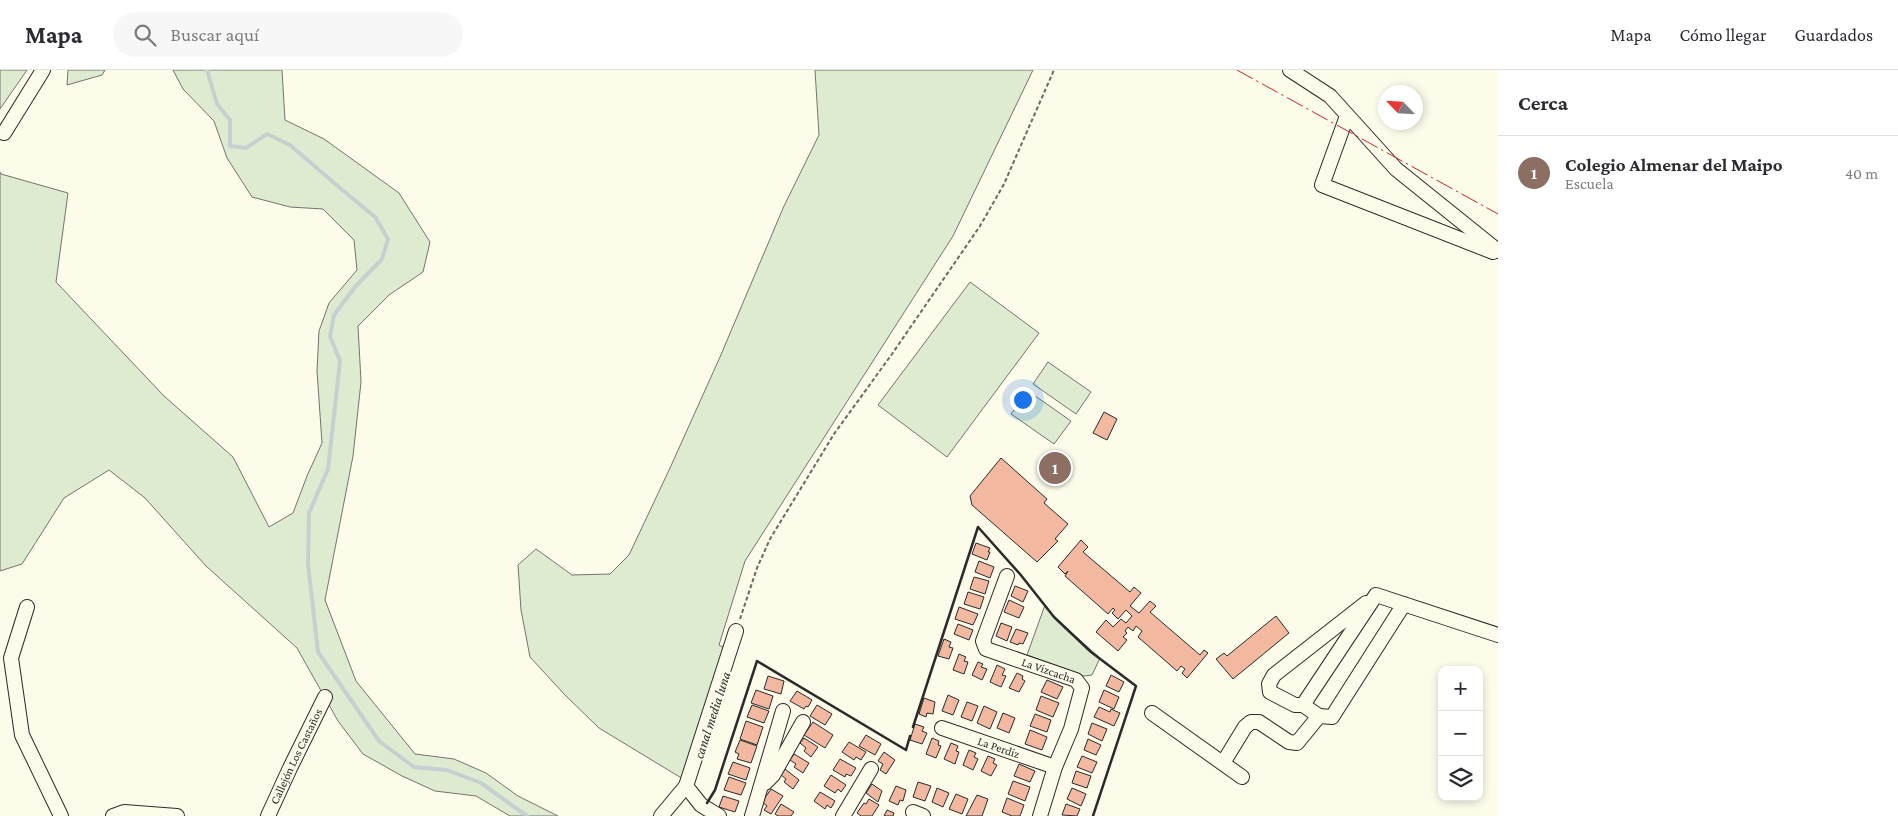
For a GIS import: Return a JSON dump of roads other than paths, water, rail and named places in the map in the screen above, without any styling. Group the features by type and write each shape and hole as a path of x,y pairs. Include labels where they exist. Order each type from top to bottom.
{"street":[{"path":"4,133 42,70"},
{"path":"1290,70 1330,96 1396,168 1498,252"},
{"path":"1347,116 1322,185 1498,252"},
{"name":"La Vizcacha","path":"1007,576 983,641 986,649 1076,680 1082,688 1071,729 1055,767 1040,816"},
{"path":"1376,595 1274,675 1270,684 1270,692 1295,705 1303,705 1319,716 1332,717 1404,604"},
{"path":"1376,595 1498,635"},
{"path":"1303,705 1376,595"},
{"path":"27,607 11,658 22,735 61,816"},
{"path":"661,816 686,786 736,631"},
{"name":"Callejón Los Castaños","path":"268,816 325,697"},
{"path":"752,816 783,711"},
{"path":"1152,713 1242,777"},
{"path":"1223,763 1245,727 1251,722 1259,722 1289,742 1297,743 1319,716"},
{"path":"761,787 773,775 803,722"},
{"name":"La Perdiz","path":"942,728 1055,767"},
{"path":"843,816 870,769"},
{"path":"686,786 701,805 719,816"},
{"path":"113,816 124,812 177,816"}],"waterway":[{"path":"207,70 217,104 230,120 230,146 246,148 267,134 290,145 375,217 388,239 382,259 355,287 334,315 330,336 340,361 328,469 309,513 308,564 318,652 379,741 414,767 447,770 481,783 527,816"}],"place":[{"name":"Colegio Almenar del Maipo","path":"1055,468"}],"water label":[{"name":"canal media luna","path":"712,715"}]}
